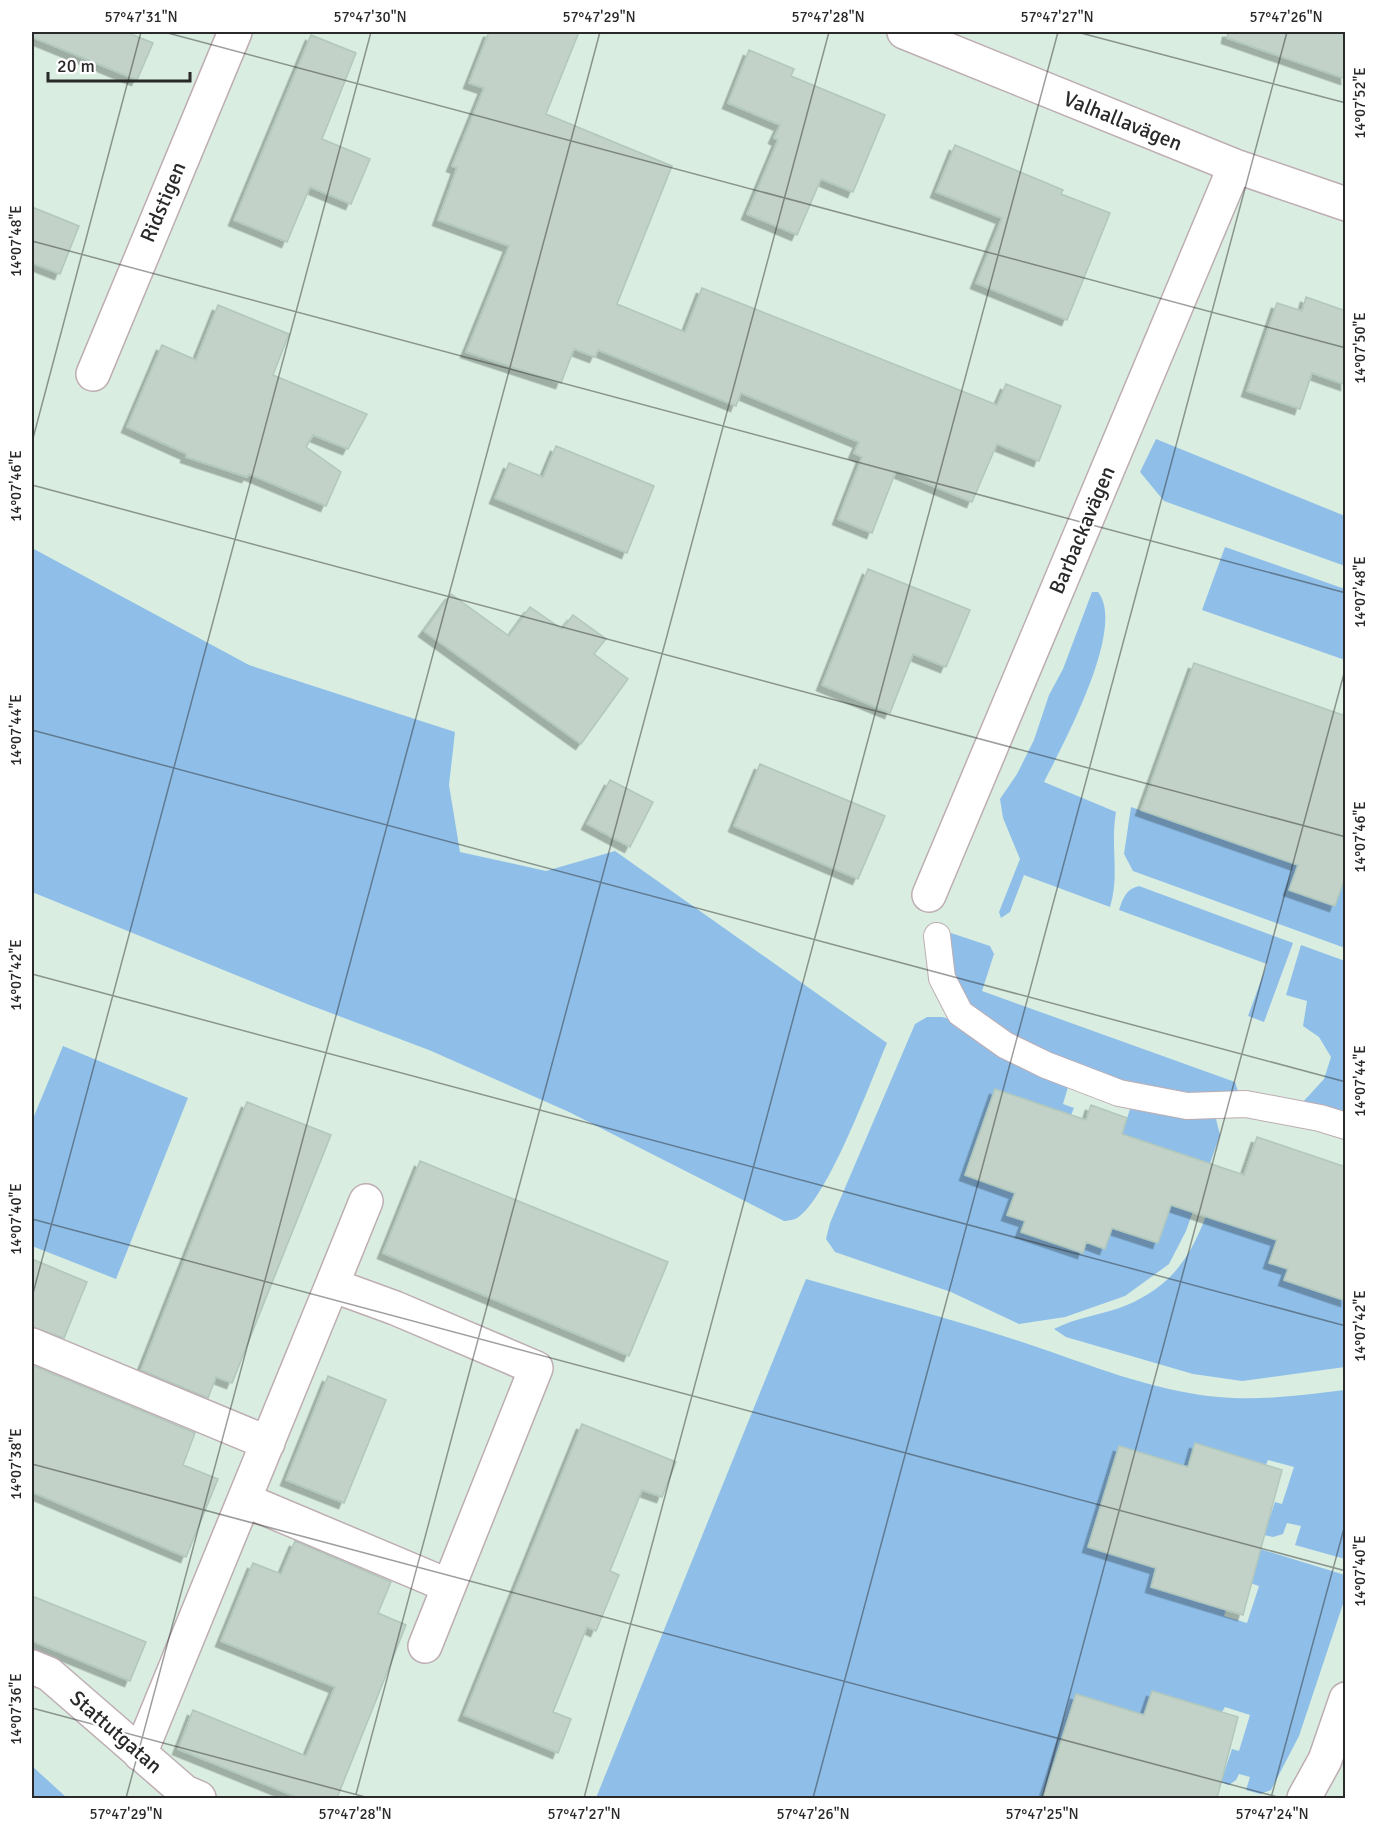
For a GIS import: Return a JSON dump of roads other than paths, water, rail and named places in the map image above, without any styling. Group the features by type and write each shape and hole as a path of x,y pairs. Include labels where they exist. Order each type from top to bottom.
{"street":[{"name":"Ridstigen","path":"93,374 235,32"},
{"name":"Valhallavägen","path":"904,32 1234,166 1346,204"},
{"name":"Barbackavägen","path":"930,895 1234,166"},
{"path":"140,1754 366,1201"},
{"path":"332,1285 395,1308 536,1368 425,1646"},
{"path":"32,1345 268,1443"},
{"path":"244,1500 449,1586"},
{"name":"Stattutgatan","path":"32,1667 49,1674 184,1792 199,1798"},
{"path":"1304,1798 1325,1760 1346,1699"}],"lane":[{"path":"937,936 942,978 960,1013 1005,1046 1046,1065 1119,1093 1187,1106 1246,1104 1346,1125"}]}
